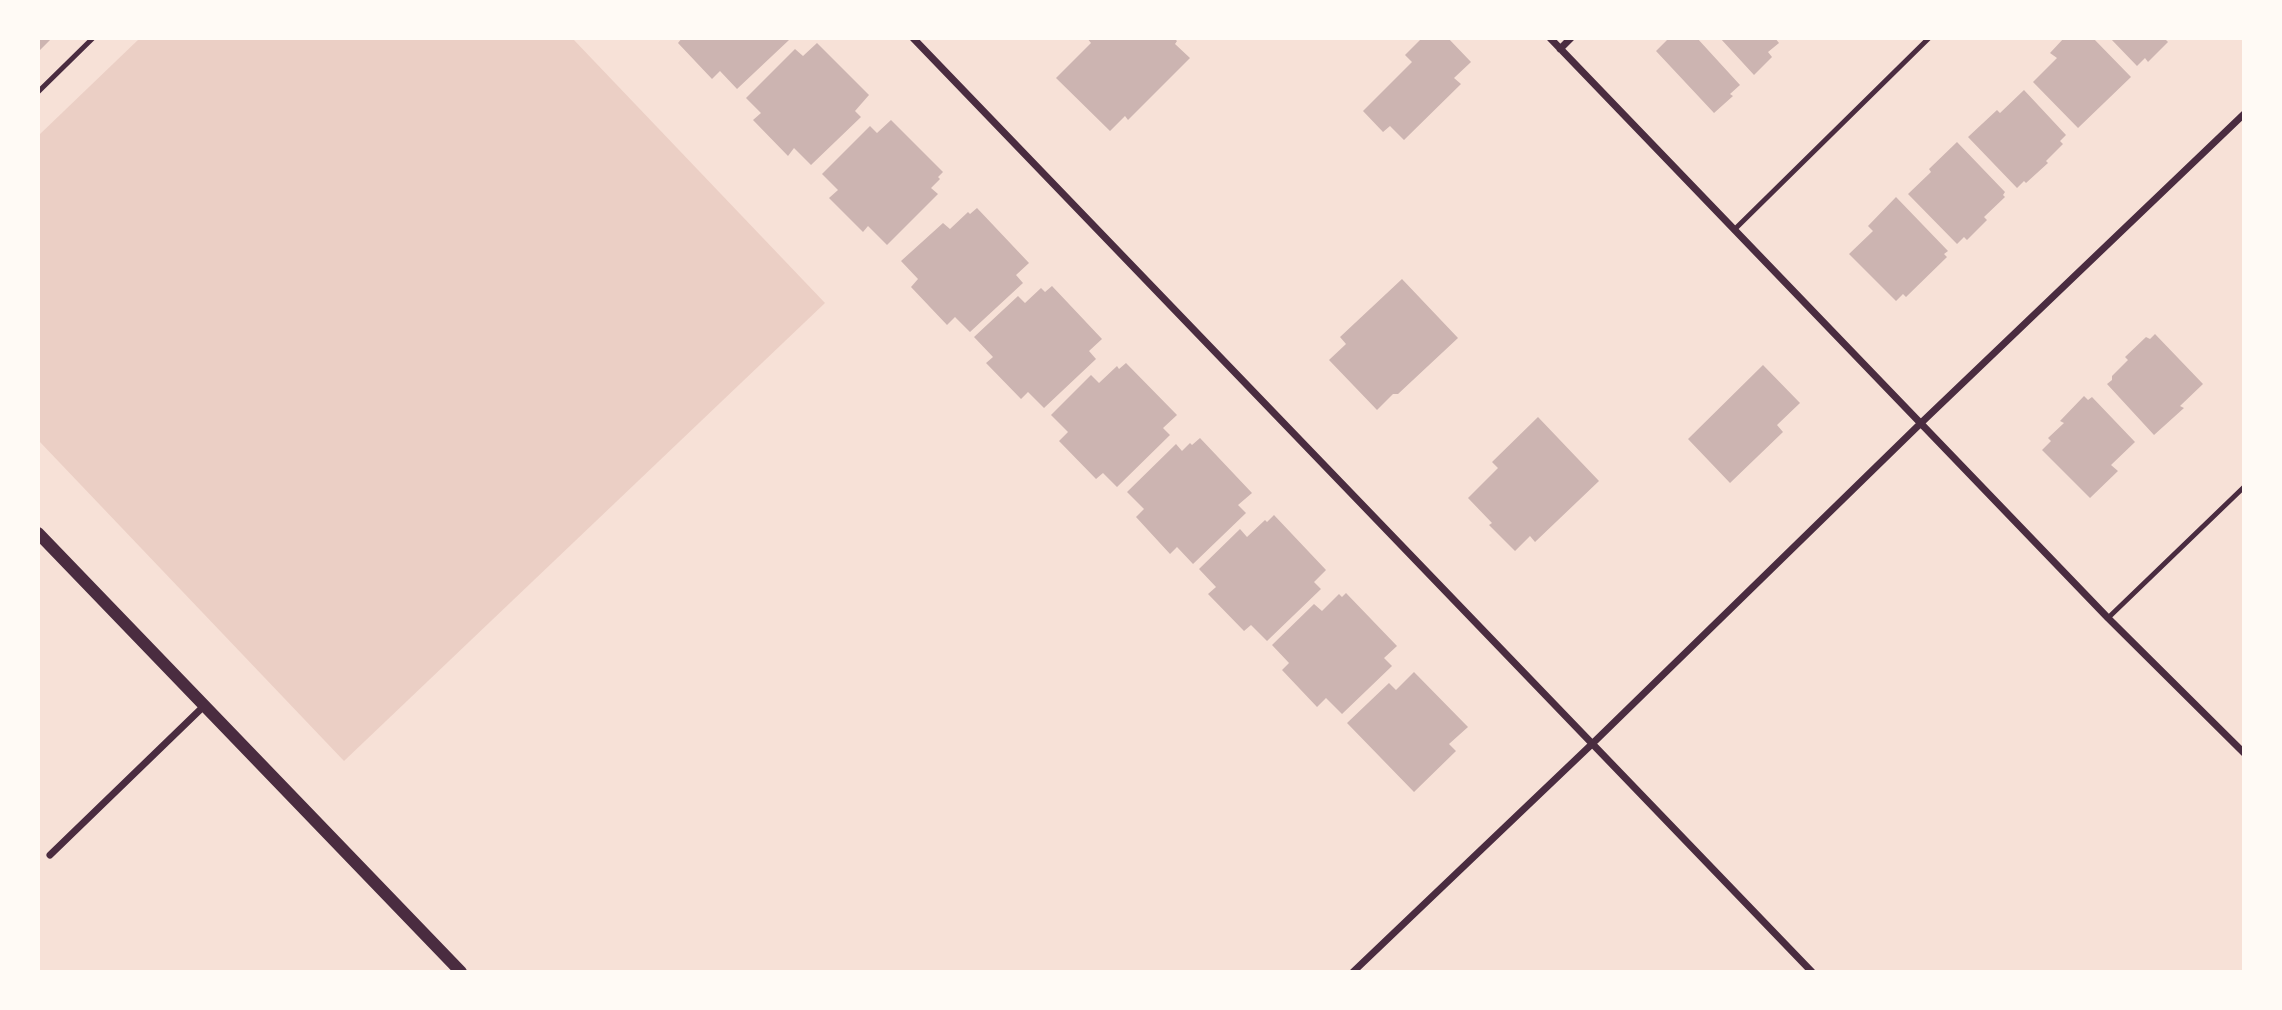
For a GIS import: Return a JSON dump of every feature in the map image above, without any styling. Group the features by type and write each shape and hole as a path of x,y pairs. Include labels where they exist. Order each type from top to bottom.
{"street":[{"path":"913,38 1812,971"},
{"path":"1550,38 2108,618 2244,753"},
{"path":"1560,49 1571,38"},
{"path":"1353,971 2244,114"},
{"path":"38,533 461,971"},
{"path":"50,855 205,705"}],"lane":[{"path":"38,92 93,38"},
{"path":"1733,230 1929,38"},
{"path":"2108,618 2244,487"}],"shaded area":[{"path":"140,38 573,39 825,303 344,761 39,441 39,135"}],"building":[{"path":"38,38 52,38 38,52"},
{"path":"682,38 789,40 737,89 720,71 712,79 678,43"},
{"path":"1087,38 1174,38 1177,41 1175,44 1190,58 1128,120 1125,116 1110,131 1056,78 1091,43"},
{"path":"1422,38 1448,38 1471,62 1454,78 1461,84 1404,140 1390,126 1383,132 1363,111 1412,62 1405,55"},
{"path":"1669,38 1697,38 1740,85 1730,94 1733,96 1714,113 1656,51"},
{"path":"1720,38 1775,38 1779,43 1768,52 1772,57 1754,75"},
{"path":"2064,38 2093,38 2131,77 2078,128 2033,82 2057,58 2050,53"},
{"path":"2110,38 2167,38 2168,42 2148,62 2145,58 2137,66"},
{"path":"817,43 869,95 855,111 861,117 811,165 794,148 788,156 753,120 761,113 746,98 795,49 803,56"},
{"path":"2024,90 2066,135 2060,141 2063,144 2046,161 2048,163 2017,188 1968,137 1997,110 2000,113"},
{"path":"891,120 943,172 931,188 938,194 887,245 868,226 863,232 829,198 838,190 822,174 870,126 877,133"},
{"path":"1957,142 2005,192 2005,197 1984,217 1987,220 1967,240 1964,237 1957,244 1908,194"},
{"path":"1896,197 1948,251 1944,254 1947,257 1906,297 1903,294 1896,301 1849,254 1873,231 1868,226"},
{"path":"977,208 1029,263 1016,275 1023,283 970,332 955,317 947,325 911,287 918,279 901,261 943,223 950,229 968,212 970,214"},
{"path":"1402,279 1458,338 1377,410 1329,360 1346,344 1340,337"},
{"path":"1052,286 1102,339 1089,351 1096,359 1044,408 1028,392 1021,399 986,363 993,357 974,337 1018,296 1025,303 1041,288 1045,292"},
{"path":"2155,334 2203,384 2180,406 2184,408 2154,435 2107,384 2128,360 2125,357 2146,337 2150,339"},
{"path":"1126,363 1177,415 1163,428 1170,435 1117,487 1103,473 1096,479 1059,441 1068,432 1051,415 1091,375 1099,383 1117,366 1119,369"},
{"path":"1763,365 1800,403 1777,425 1783,432 1730,483 1688,439"},
{"path":"2084,396 2088,400 2092,397 2135,442 2111,465 2118,471 2090,498 2042,450 2051,441 2048,438 2064,423 2060,421"},
{"path":"1538,417 1599,481 1535,542 1530,536 1515,551 1489,525 1492,523 1468,498 1498,468 1492,462"},
{"path":"1200,438 1252,493 1238,505 1246,513 1193,564 1177,547 1170,554 1136,517 1144,509 1127,492 1176,444 1182,451"},
{"path":"1274,515 1326,570 1314,582 1321,589 1267,641 1251,625 1244,631 1208,594 1216,587 1199,569 1240,529 1247,537"},
{"path":"1346,593 1397,646 1384,658 1392,666 1342,714 1326,698 1317,707 1282,670 1289,663 1272,645 1314,604 1322,611 1339,594 1342,597"},
{"path":"1414,672 1468,727 1449,744 1456,751 1414,792 1347,723 1389,683 1396,690"}]}
